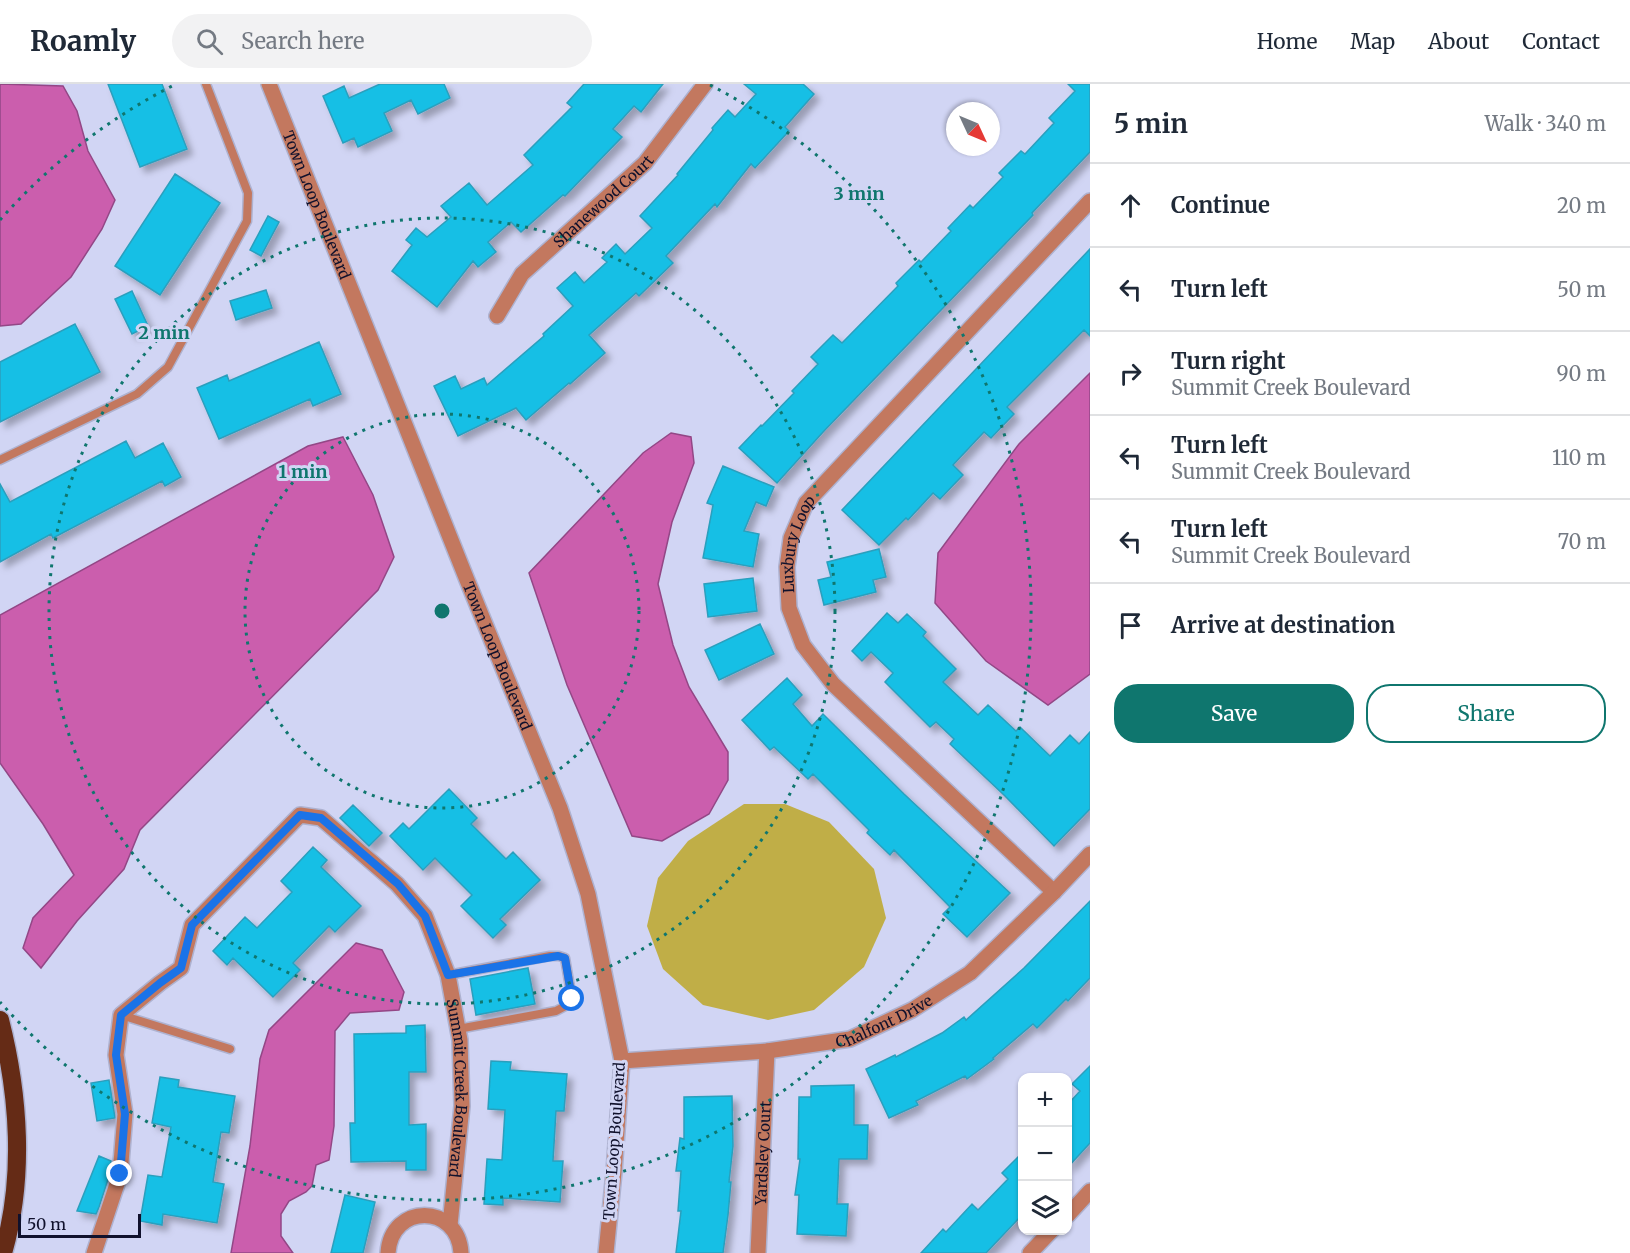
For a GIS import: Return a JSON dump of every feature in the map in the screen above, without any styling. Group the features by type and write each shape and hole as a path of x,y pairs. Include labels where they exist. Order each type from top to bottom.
{"highway":[{"path":"0,1020 17,1122 17,1160 13,1205 3,1253"}],"street":[{"name":"Town Loop Boulevard","path":"269,84 560,808 588,894 622,1061 606,1253"},
{"name":"Shanewood Court","path":"497,316 522,274 645,163 705,84"},
{"name":"Luxbury Loop","path":"1054,892 833,684 803,645 789,608 787,567 791,538 806,503 1090,201"},
{"name":"Summit Creek Boulevard","path":"121,1015 181,968 192,925 300,815 321,818 398,884 425,916 448,975 460,1040 462,1106 450,1225 457,1234 461,1253"},
{"name":"Chalfont Drive","path":"622,1061 767,1052 850,1039 912,1010 970,973 1090,854"},
{"path":"94,1253 120,1174 125,1114 116,1055 121,1015"},
{"name":"Yardsley Court","path":"758,1253 767,1052"},
{"path":"1072,1211 1090,1191"},
{"path":"388,1253 390,1239 405,1220 428,1215 440,1218 450,1225"},
{"path":"1030,1253 1047,1235"}],"lane":[{"path":"0,460 137,394 168,367 247,221 248,193 206,84"},
{"path":"448,975 550,956 565,958 571,1003 556,1011 458,1029"},
{"path":"121,1015 230,1049"}],"shaded area":[{"path":"0,84 63,86 77,111 88,151 115,200 102,229 71,277 21,324 0,326"},
{"path":"1090,373 1090,674 1048,705 986,661 935,603 938,553 1019,444"},
{"path":"671,433 691,437 694,463 672,522 658,584 673,645 689,687 728,752 728,780 709,814 662,841 632,836 567,685 529,573 643,453"},
{"path":"343,437 373,495 394,557 378,590 140,830 124,869 77,921 41,968 23,948 33,918 74,875 43,824 0,763 0,615 308,446"},
{"path":"744,804 785,804 829,822 874,869 886,918 864,967 814,1010 768,1020 703,1005 663,969 647,926 658,878 688,841"},
{"path":"356,943 382,950 404,992 399,1010 350,1013 335,1031 334,1126 329,1160 316,1165 312,1186 289,1201 281,1214 281,1236 293,1253 231,1253 250,1146 260,1059 269,1030"}],"building":[{"path":"108,84 162,84 187,149 140,167"},
{"path":"380,84 444,84 450,98 418,114 411,100 384,113 392,131 358,147 354,138 343,143 323,96 344,86 349,98"},
{"path":"584,84 663,84 641,112 634,106 613,129 622,137 565,196 563,195 521,232 511,222 488,242 496,252 478,267 473,261 437,307 392,271 412,245 406,240 416,228 427,237 451,217 441,206 469,183 487,205 533,165 524,155 572,107 567,103"},
{"path":"744,84 803,84 814,94 785,127 789,131 755,168 751,164 717,207 715,204 666,256 673,263 639,296 636,293 589,335 605,353 526,420 516,408 458,436 434,386 455,376 461,389 484,378 487,385 544,336 543,334 573,306 557,288 575,272 584,283 607,262 602,258 616,244 625,254 652,228 640,216 678,175 728,110 735,117 756,94"},
{"path":"1068,84 1090,84 1090,152 1032,213 1033,215 824,431 777,483 739,448 794,393 792,391 818,364 811,357 833,335 842,343 898,286 896,283 919,260 921,262 951,231 948,228 970,205 973,208 1003,177 999,173 1021,151 1025,154 1054,123 1049,118 1075,91"},
{"path":"175,174 220,203 160,295 115,266"},
{"path":"268,216 279,222 261,256 250,250"},
{"path":"1090,249 1090,336 1084,330 1007,407 1014,414 991,438 984,432 953,465 963,475 940,499 933,493 908,520 906,518 879,545 842,510"},
{"path":"266,290 272,308 236,320 230,301"},
{"path":"132,291 148,326 132,334 115,299"},
{"path":"75,324 100,372 0,422 0,362"},
{"path":"319,342 341,394 313,406 310,399 219,439 197,388 227,375 229,381"},
{"path":"126,441 135,458 163,443 181,477 165,486 162,481 53,538 51,534 0,562 0,484 10,502"},
{"path":"723,466 774,487 766,506 756,502 744,531 759,534 753,567 703,558 713,505 707,503"},
{"path":"879,549 886,577 873,580 876,592 824,605 818,580 831,577 827,562"},
{"path":"753,578 757,611 708,617 704,584"},
{"path":"887,613 898,623 907,614 926,632 923,636 956,669 943,682 978,715 988,705 1016,731 1020,727 1050,756 1070,735 1079,744 1090,732 1090,809 1054,846 950,744 954,739 936,722 930,727 885,682 893,673 871,652 862,661 852,651"},
{"path":"760,624 774,654 719,680 705,650"},
{"path":"787,678 802,695 793,704 812,726 823,714 1010,893 967,937 943,914 950,907 894,850 890,855 867,833 869,830 813,774 808,779 774,747 770,750 742,720"},
{"path":"449,789 477,818 471,824 506,859 513,852 540,880 500,919 506,925 493,938 461,906 472,895 435,858 423,870 390,836 403,823 409,829"},
{"path":"353,805 382,833 369,846 340,818"},
{"path":"313,847 327,860 321,867 361,906 335,932 329,926 293,963 300,970 273,997 233,958 227,965 213,951 245,917 257,928 292,892 281,881"},
{"path":"1090,901 1090,978 1037,1028 1033,1024 994,1059 967,1079 965,1076 916,1101 918,1105 889,1118 866,1069 895,1055 896,1057 942,1033 964,1017 966,1020 1024,968"},
{"path":"528,968 535,1004 476,1015 470,979"},
{"path":"425,1025 426,1072 409,1072 409,1125 426,1124 426,1170 406,1170 406,1161 351,1162 350,1123 355,1123 354,1034 406,1033 406,1026"},
{"path":"491,1061 511,1062 510,1070 567,1074 564,1111 556,1111 553,1161 563,1161 560,1202 503,1198 503,1205 484,1204 487,1159 502,1160 505,1110 488,1109"},
{"path":"1090,1066 1090,1143 1072,1163 1072,1100 1080,1091 1072,1084"},
{"path":"160,1077 179,1080 178,1087 235,1096 229,1133 221,1132 213,1182 224,1184 217,1223 163,1214 162,1225 140,1221 148,1175 162,1177 171,1127 152,1123"},
{"path":"109,1080 115,1118 97,1121 91,1083"},
{"path":"854,1085 854,1125 868,1125 867,1159 839,1159 837,1204 848,1204 846,1236 797,1234 799,1195 795,1195 800,1159 798,1159 799,1097 811,1097 811,1086"},
{"path":"732,1096 733,1146 729,1182 731,1182 723,1253 676,1253 681,1211 678,1211 681,1171 676,1171 680,1138 684,1139 684,1097"},
{"path":"99,1156 111,1161 110,1173 99,1207 96,1214 77,1211"},
{"path":"1018,1157 1018,1219 986,1253 921,1253 943,1229 946,1232 972,1204 978,1210 1008,1179 1002,1173"},
{"path":"345,1195 375,1202 363,1253 331,1253"}],"route":[{"path":"120,1174 125,1114 116,1055 121,1015 181,968 192,925 300,815 321,818 398,884 425,916 448,975 558,956 565,958 572,999"}]}
